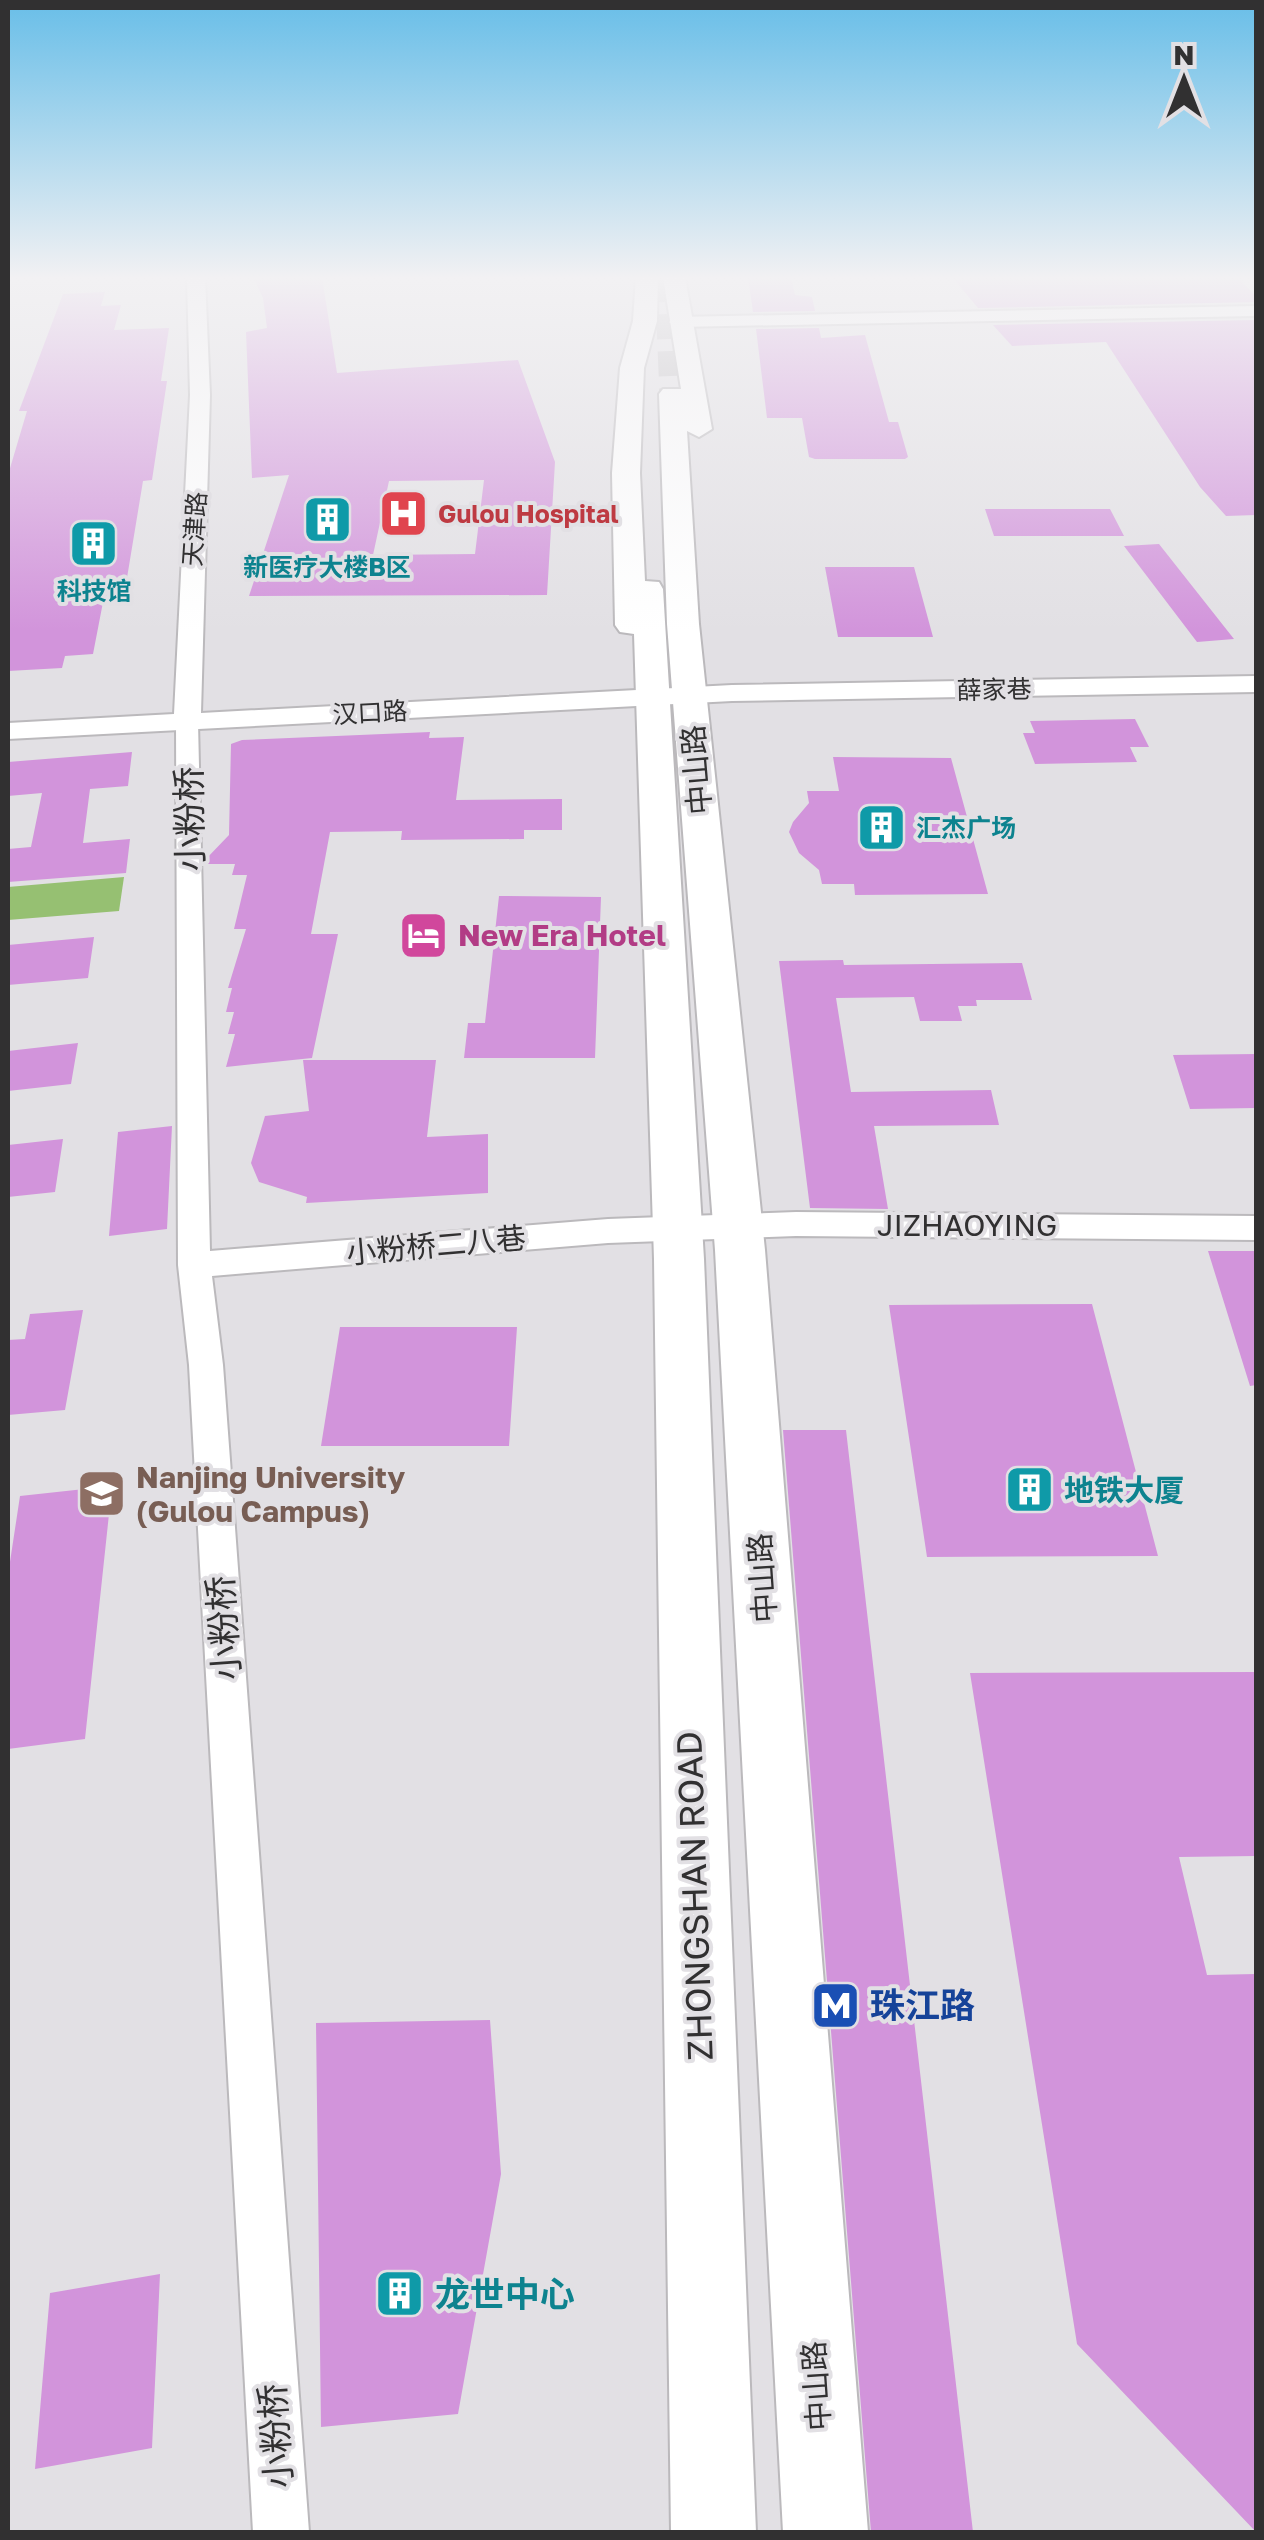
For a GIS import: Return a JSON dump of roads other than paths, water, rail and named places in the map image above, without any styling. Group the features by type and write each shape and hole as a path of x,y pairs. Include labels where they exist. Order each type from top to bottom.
{"main road":[{"path":"630,396 626,473 632,660 697,687"},
{"name":"中山路","path":"660,396 645,528 697,687"},
{"name":"中山路","path":"660,396 683,624 697,687 738,1227 826,2532"},
{"path":"696,396 709,562"},
{"name":"ZHONGSHAN ROAD","path":"697,687 678,1244 714,2532"}],"street":[{"name":"天津路","path":"187,722 200,396"},
{"name":"薛家巷","path":"697,687 1256,684"},
{"name":"汉口路","path":"8,732 697,687"},
{"name":"小粉桥","path":"187,722 194,1265 206,1365 281,2532"},
{"name":"JIZHAOYING","path":"678,1244 738,1227 1256,1228"},
{"name":"小粉桥二八巷","path":"194,1265 608,1231 678,1244"}],"place":[{"name":"Gulou Hospital","path":"403,513"},
{"name":"新医疗大楼B区","path":"327,520"},
{"name":"科技馆","path":"94,544"},
{"name":"汇杰广场","path":"881,827"},
{"name":"New Era Hotel","path":"423,935"},
{"name":"地铁大厦","path":"1029,1490"},
{"name":"Nanjing University (Gulou Campus)","path":"101,1494"},
{"name":"珠江路","path":"835,2005"},
{"name":"龙世中心","path":"400,2294"}]}
